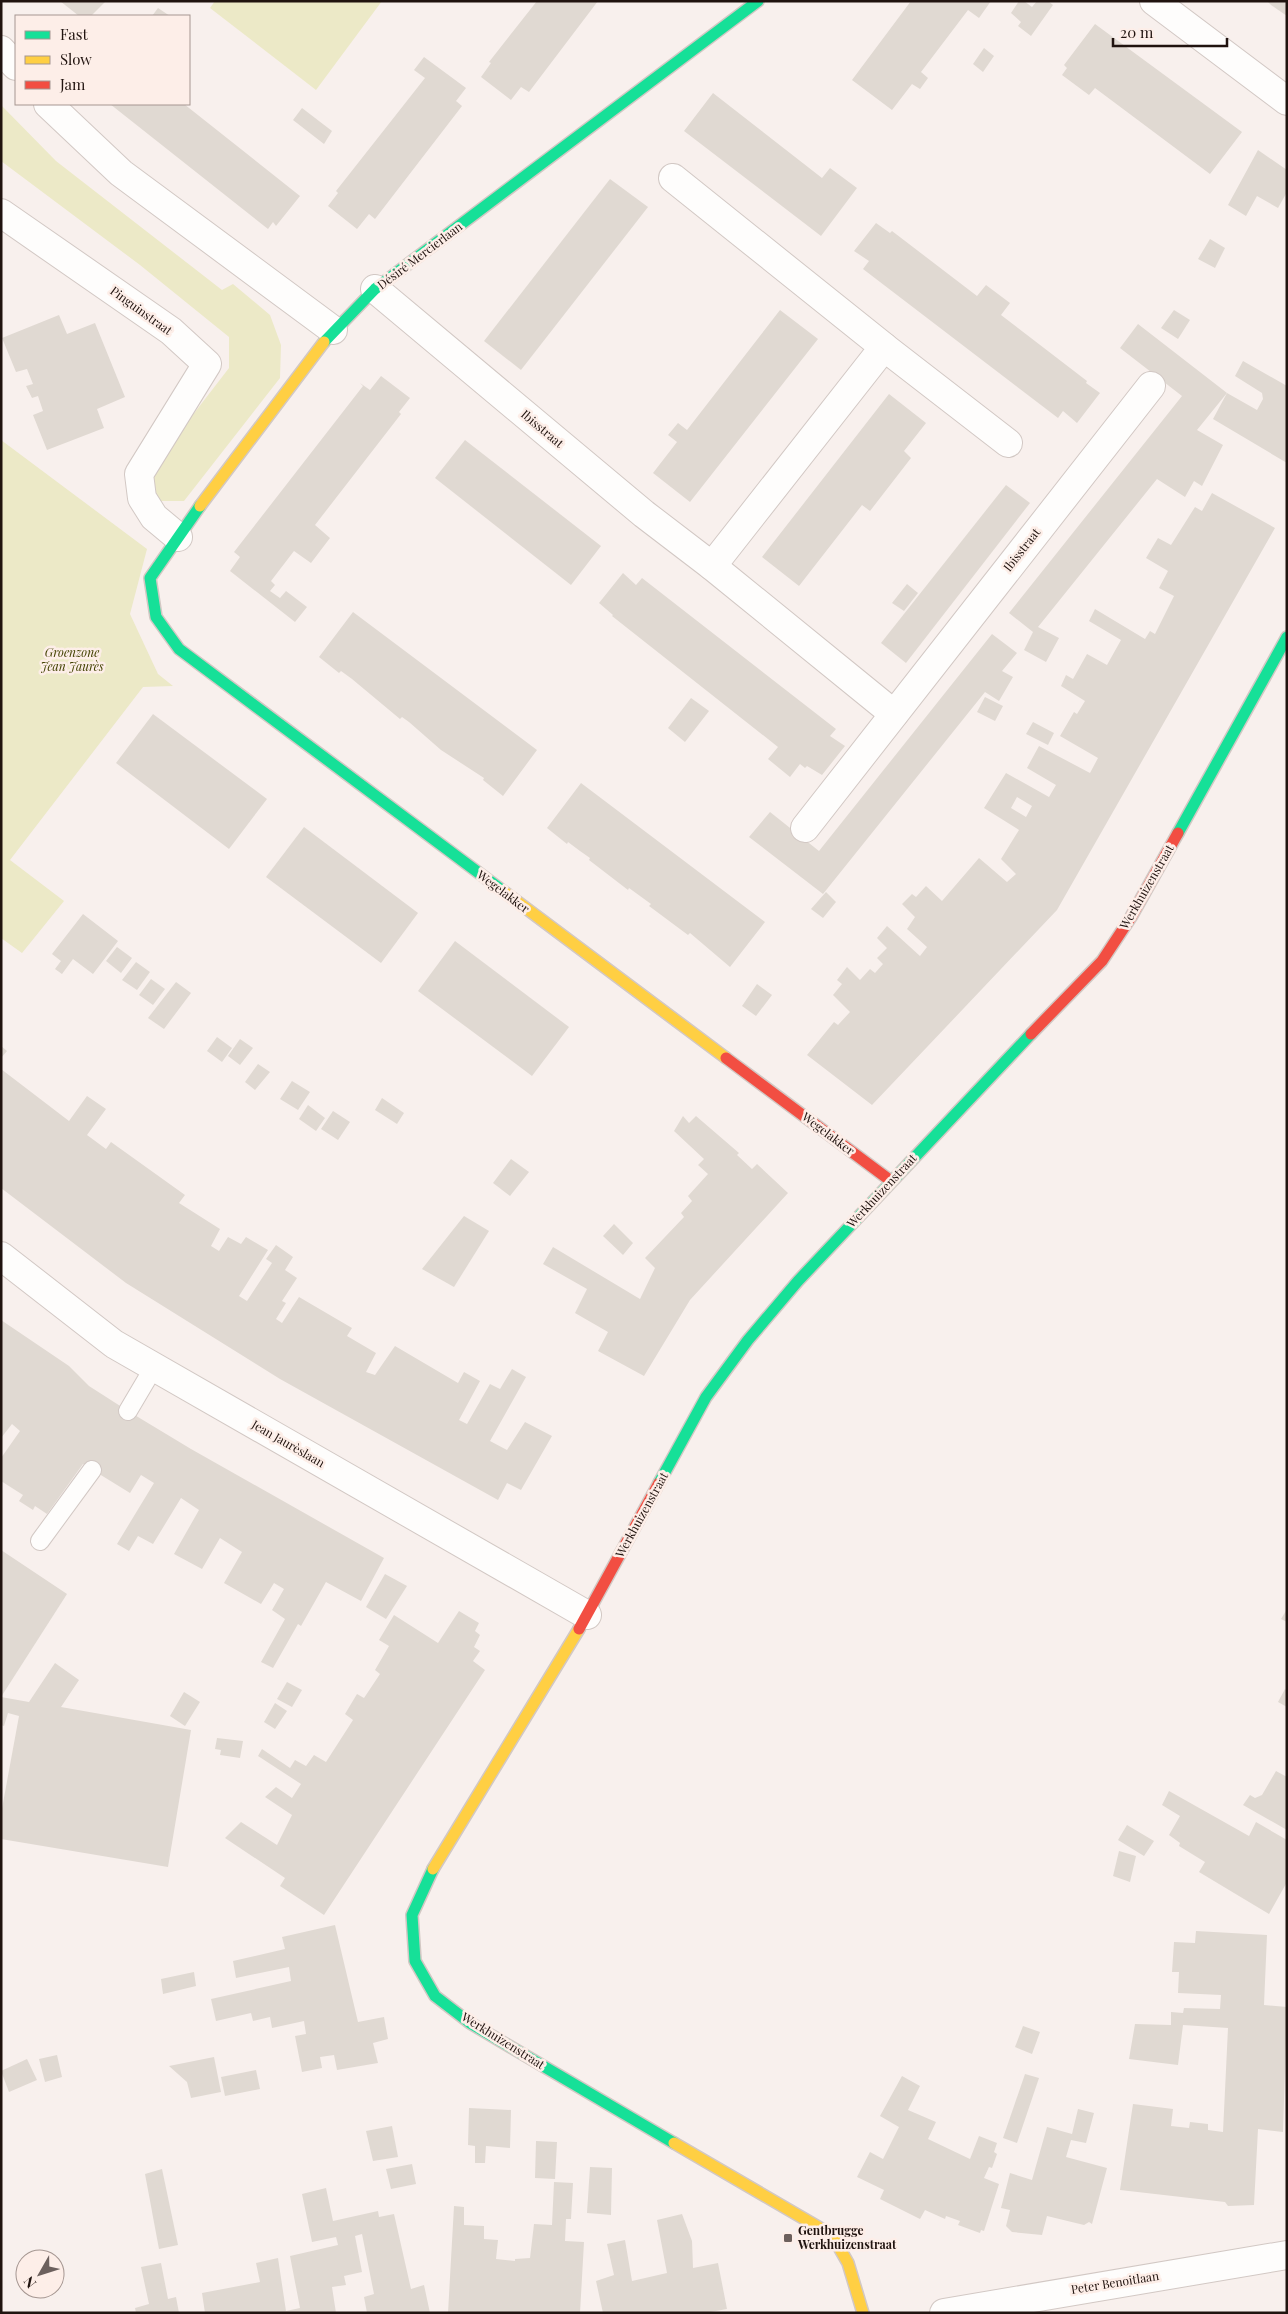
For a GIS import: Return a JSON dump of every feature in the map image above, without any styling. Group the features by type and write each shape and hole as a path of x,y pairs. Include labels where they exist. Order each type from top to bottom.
{"street":[{"name":"Désiré Mercierlaan","path":"150,578 178,536 333,330 375,289 758,1"},
{"path":"1154,1 1287,102"},
{"path":"1,50 15,65"},
{"path":"49,105 121,173 333,330"},
{"path":"673,178 1008,444"},
{"name":"Pinguinstraat","path":"1,212 171,331 207,364 139,474 142,498 154,517 178,536"},
{"name":"Ibisstraat","path":"375,289 644,514 712,566 894,714"},
{"path":"712,566 884,347"},
{"name":"Ibisstraat","path":"805,828 1151,386"},
{"name":"Wegelakker","path":"150,578 156,617 179,649 891,1181"},
{"name":"Werkhuizenstraat","path":"863,2313 848,2263 832,2235 470,2023 435,1996 415,1961 412,1915 429,1876 587,1615 706,1397 748,1340 798,1281 1102,961 1131,917 1287,637"},
{"name":"Jean Jaurèslaan","path":"1,1256 114,1344 587,1615"},
{"name":"Peter Benoitlaan","path":"944,2313 1287,2255"}],"lane":[{"path":"128,1411 154,1367"},
{"path":"40,1540 92,1470"}],"green space":[{"path":"215,1 382,1 316,90 210,8"},
{"path":"1,105 56,161 222,290 233,284 270,315 281,345 280,378 184,501 158,501 152,489 151,479 154,465 229,368 229,337 140,265 1,161"},
{"name":"Groenzone Jean Jaurès","path":"1,440 147,549 130,614 158,674 173,686 143,687 10,860 64,901 22,953 1,938"}],"building":[{"path":"60,1 106,1 92,15 78,15"},
{"path":"537,1 598,1 529,92 521,87 511,100 481,77 491,63 489,62"},
{"path":"911,1 991,1 979,18 968,10 921,72 928,78 920,89 912,84 892,110 852,80"},
{"path":"1019,1 1024,1 1032,7 1037,1 1048,1 1053,5 1031,36 1018,26 1021,22 1011,13"},
{"path":"1267,1 1287,1 1287,16 1271,5"},
{"path":"158,8 168,15 153,15"},
{"path":"1095,24 1242,132 1210,174 1095,88 1089,95 1062,75 1067,68 1064,65"},
{"path":"984,48 994,56 983,72 973,64"},
{"path":"424,57 466,88 456,101 462,106 375,219 369,214 357,229 328,206 338,193 336,191 425,78 414,70"},
{"path":"713,93 822,178 830,168 857,188 821,236 684,131"},
{"path":"111,105 185,105 300,196 276,226 273,222 268,229"},
{"path":"302,108 332,131 324,144 293,120"},
{"path":"1258,150 1287,170 1287,192 1278,208 1257,196 1246,216 1228,205"},
{"path":"610,179 648,207 521,370 484,341"},
{"path":"876,223 890,233 892,231 977,296 986,285 1010,303 1001,315 1100,393 1077,423 1063,411 1058,418 863,269 869,261 854,251"},
{"path":"1210,239 1225,248 1215,268 1198,259"},
{"path":"780,310 818,339 690,502 653,473 677,442 668,435 678,423 687,430"},
{"path":"1174,310 1190,320 1178,339 1161,328"},
{"path":"59,315 67,334 95,323 125,397 97,409 104,428 47,450 33,415 43,411 38,396 32,398 26,386 33,384 27,369 16,372 2,338"},
{"path":"1138,324 1227,393 1197,430 1223,445 1202,486 1194,481 1185,497 1157,479 1038,627 1059,638 1046,662 1024,650 1033,632 1009,613 1182,396 1120,348"},
{"path":"1243,361 1287,386 1287,463 1213,419 1227,393 1257,410 1263,399 1262,393 1235,376"},
{"path":"381,376 410,398 399,412 401,414 315,525 330,538 311,563 294,551 271,581 275,585 270,591 280,598 286,591 307,607 295,622 230,571 240,557 234,552 363,386 360,383 370,390"},
{"path":"889,394 926,423 904,451 911,458 870,511 862,505 799,586 762,557"},
{"path":"465,440 601,546 571,585 435,478"},
{"path":"1006,485 1030,503 906,663 881,643"},
{"path":"1212,493 1275,528 1057,910 872,1105 807,1055 834,1022 838,1025 850,1012 833,995 842,984 837,980 847,967 860,980 870,969 875,973 883,964 877,958 887,948 877,938 887,926 920,956 927,947 907,929 915,917 902,904 912,894 916,897 926,886 942,901 979,858 1007,882 1016,874 1001,859 1019,830 984,808 1006,773 1049,797 1056,785 1027,768 1039,746 1090,773 1098,758 1060,736 1074,712 1077,714 1085,701 1061,686 1066,675 1073,679 1087,654 1107,665 1121,640 1089,621 1095,609 1145,639 1150,631 1155,634 1174,596 1159,588 1168,571 1146,558 1158,538 1171,545 1195,507 1202,511","holes":["1017,797 1032,806 1026,817 1011,808"]},
{"path":"623,573 636,585 642,578 836,729 830,736 845,746 822,775 800,764 790,777 768,759 778,747 612,616 599,603"},
{"path":"907,584 918,593 904,611 892,603"},
{"path":"353,612 537,750 503,796 483,780 484,778 441,750 409,722 402,717 400,719 352,679 341,671 339,673 319,657"},
{"path":"992,634 1017,653 1002,671 1013,677 999,701 985,692 823,894 749,837 770,812 819,851"},
{"path":"985,697 1003,706 995,721 977,712"},
{"path":"691,698 709,711 685,742 668,728"},
{"path":"153,714 267,799 229,849 116,763"},
{"path":"1033,722 1054,733 1048,745 1026,734"},
{"path":"581,783 765,922 730,967 690,933 688,935 649,906 651,904 629,888 628,890 589,860 590,858 568,842 567,844 547,828"},
{"path":"304,827 418,913 381,963 266,877"},
{"path":"826,892 836,902 823,918 811,909"},
{"path":"83,914 118,941 93,974 73,959 62,974 55,969 61,961 52,954"},
{"path":"455,941 569,1027 532,1076 418,991"},
{"path":"117,947 132,958 121,973 106,961"},
{"path":"136,962 150,972 137,990 122,980"},
{"path":"151,979 165,989 153,1005 139,995"},
{"path":"176,982 191,993 164,1029 148,1018"},
{"path":"757,984 772,995 756,1016 742,1006"},
{"path":"217,1037 232,1048 222,1062 207,1051"},
{"path":"240,1039 253,1048 240,1065 228,1056"},
{"path":"1,1046 7,1051 1,1058"},
{"path":"258,1064 270,1072 255,1090 245,1082"},
{"path":"1,1069 69,1121 87,1096 106,1109 87,1135 106,1149 111,1142 185,1195 179,1203 220,1229 211,1246 219,1251 228,1237 241,1244 246,1237 268,1250 239,1296 247,1301 272,1263 266,1259 276,1245 293,1257 285,1270 297,1278 282,1301 286,1303 276,1319 282,1323 299,1297 352,1328 347,1336 376,1353 366,1372 375,1375 395,1346 458,1383 464,1372 480,1381 459,1420 467,1424 490,1384 500,1389 512,1369 526,1377 490,1441 507,1450 525,1422 552,1436 521,1490 507,1483 498,1500 280,1379 126,1283 1,1188"},
{"path":"292,1081 310,1092 298,1110 280,1099"},
{"path":"382,1098 404,1113 397,1124 375,1110"},
{"path":"308,1105 325,1118 316,1131 299,1119"},
{"path":"333,1111 350,1122 338,1140 321,1129"},
{"path":"683,1116 689,1123 696,1116 739,1153 737,1155 752,1169 757,1164 788,1193 690,1300 644,1376 598,1351 608,1332 575,1313 587,1289 543,1264 553,1247 640,1299 655,1268 645,1258 684,1217 681,1213 692,1201 688,1196 708,1174 698,1165 704,1159 674,1131"},
{"path":"511,1159 529,1172 510,1196 493,1183"},
{"path":"464,1216 489,1231 454,1287 422,1269"},
{"path":"614,1224 633,1243 623,1255 603,1236"},
{"path":"1,1320 69,1366 89,1386 128,1411 191,1449 384,1558 361,1601 326,1582 301,1626 298,1624 273,1668 261,1662 285,1619 272,1610 284,1589 274,1583 261,1604 224,1583 242,1552 220,1538 202,1569 174,1554 199,1510 181,1498 153,1544 138,1536 129,1551 117,1544 154,1483 141,1475 130,1493 83,1464 47,1514 35,1506 33,1510 19,1501 23,1495 1,1481 1,1458 20,1431 12,1424 1,1438"},
{"path":"1,1550 67,1594 1,1697"},
{"path":"385,1574 407,1586 386,1619 366,1607"},
{"path":"1287,1609 1287,1622 1281,1619"},
{"path":"459,1611 479,1623 475,1631 480,1635 474,1647 480,1651 473,1661 485,1670 324,1915 280,1886 285,1878 225,1838 241,1822 277,1845 292,1815 265,1797 276,1787 292,1798 301,1784 258,1756 262,1749 290,1768 295,1760 306,1766 314,1755 326,1762 353,1720 345,1714 357,1694 364,1698 380,1674 375,1670 389,1646 379,1640 394,1615 438,1643"},
{"path":"55,1663 79,1680 61,1707 191,1730 168,1867 1,1839 1,1814 19,1716 8,1713 4,1726 1,1725 1,1697 29,1702"},
{"path":"287,1682 302,1690 292,1707 277,1699"},
{"path":"1285,1689 1287,1691 1287,1707 1278,1702"},
{"path":"184,1692 200,1702 185,1726 170,1716"},
{"path":"275,1703 287,1711 275,1729 264,1722"},
{"path":"217,1738 243,1741 240,1758 220,1755 221,1750 215,1749"},
{"path":"1276,1771 1287,1777 1287,1830 1243,1805 1250,1795 1255,1798 1262,1795"},
{"path":"1169,1791 1249,1836 1256,1822 1287,1840 1287,1882 1269,1914 1199,1872 1205,1862 1179,1846 1180,1843 1169,1835 1180,1816 1162,1805"},
{"path":"1127,1825 1154,1841 1144,1856 1118,1840"},
{"path":"1119,1851 1136,1856 1130,1882 1113,1876"},
{"path":"335,1925 358,2022 384,2017 388,2039 373,2043 378,2063 337,2070 334,2055 320,2057 322,2068 302,2072 295,2036 306,2034 304,2021 272,2028 270,2017 253,2021 251,2013 216,2021 211,1999 291,1981 289,1967 236,1978 233,1961 285,1949 282,1937"},
{"path":"1196,1931 1267,1935 1264,2005 1287,2007 1283,2132 1258,2129 1254,2205 1228,2206 1225,2202 1120,2190 1133,2104 1173,2109 1171,2126 1189,2128 1190,2122 1208,2124 1208,2130 1223,2132 1228,2028 1183,2025 1178,2065 1129,2059 1135,2024 1171,2025 1171,2012 1183,2013 1184,2008 1220,2009 1221,1995 1178,1993 1179,1972 1172,1972 1174,1942 1195,1943"},
{"path":"194,1972 196,1986 163,1994 161,1979"},
{"path":"1023,2026 1040,2032 1032,2054 1015,2047"},
{"path":"57,2055 62,2077 45,2082 39,2059"},
{"path":"214,2057 221,2092 191,2098 187,2082 169,2066"},
{"path":"27,2059 37,2080 9,2092 1,2071"},
{"path":"256,2070 260,2089 225,2096 221,2077"},
{"path":"1025,2074 1039,2078 1017,2143 1003,2138"},
{"path":"902,2076 920,2086 908,2110 936,2122 928,2139 970,2159 979,2136 997,2143 994,2152 997,2154 992,2168 989,2167 984,2178 999,2184 984,2231 981,2230 980,2233 958,2225 960,2221 946,2216 945,2219 925,2210 920,2219 880,2199 884,2190 857,2177 870,2152 883,2159 899,2127 880,2116"},
{"path":"469,2108 511,2110 510,2148 486,2146 485,2163 475,2163 475,2146 468,2145"},
{"path":"1078,2109 1094,2113 1086,2143 1071,2140 1066,2157 1107,2168 1092,2224 1089,2222 1084,2225 1047,2216 1042,2235 1012,2232 1006,2226 1010,2210 1001,2208 1010,2173 1032,2180 1047,2127 1072,2134"},
{"path":"392,2126 398,2157 373,2161 366,2131"},
{"path":"536,2141 557,2142 555,2179 535,2178"},
{"path":"412,2164 416,2184 391,2189 386,2169"},
{"path":"590,2167 612,2168 611,2215 587,2213"},
{"path":"162,2169 178,2245 159,2249 145,2174"},
{"path":"554,2182 573,2183 571,2219 566,2219 565,2241 584,2242 580,2313 448,2313 454,2206 464,2207 464,2225 484,2226 484,2239 498,2240 496,2259 515,2261 515,2259 530,2258 534,2224 552,2225"},
{"path":"326,2188 333,2221 378,2211 379,2217 394,2214 411,2289 424,2285 430,2313 367,2313 364,2297 374,2294 362,2234 355,2236 362,2272 344,2276 346,2285 332,2287 336,2313 205,2313 202,2293 260,2282 256,2263 278,2258 286,2311 300,2308 290,2256 338,2245 336,2237 312,2242 302,2194"},
{"path":"682,2214 692,2241 693,2268 718,2263 727,2309 705,2313 603,2313 596,2281 614,2275 607,2244 625,2240 632,2281 667,2273 657,2220"},
{"path":"161,2263 168,2299 176,2297 179,2313 136,2313 135,2308 149,2304 141,2267"}],"traffic: fast":[{"path":"324,342 375,289 758,1"},
{"path":"200,506 150,578 156,617 179,649 503,891"},
{"path":"1178,833 1287,637"},
{"path":"659,1483 706,1397 748,1340 798,1281 1031,1034"},
{"path":"433,1869 412,1915 415,1961 435,1996 470,2023 674,2143"}],"traffic: slow":[{"path":"200,506 324,342"},
{"path":"503,891 726,1058"},
{"path":"433,1869 579,1629"},
{"path":"674,2143 832,2235 848,2263 863,2313"}],"traffic: jam":[{"path":"1031,1034 1102,961 1131,917 1178,833"},
{"path":"726,1058 891,1181"},
{"path":"579,1629 659,1483"}],"place":[{"name":"Gentbrugge Werkhuizenstraat","path":"788,2238"}]}
